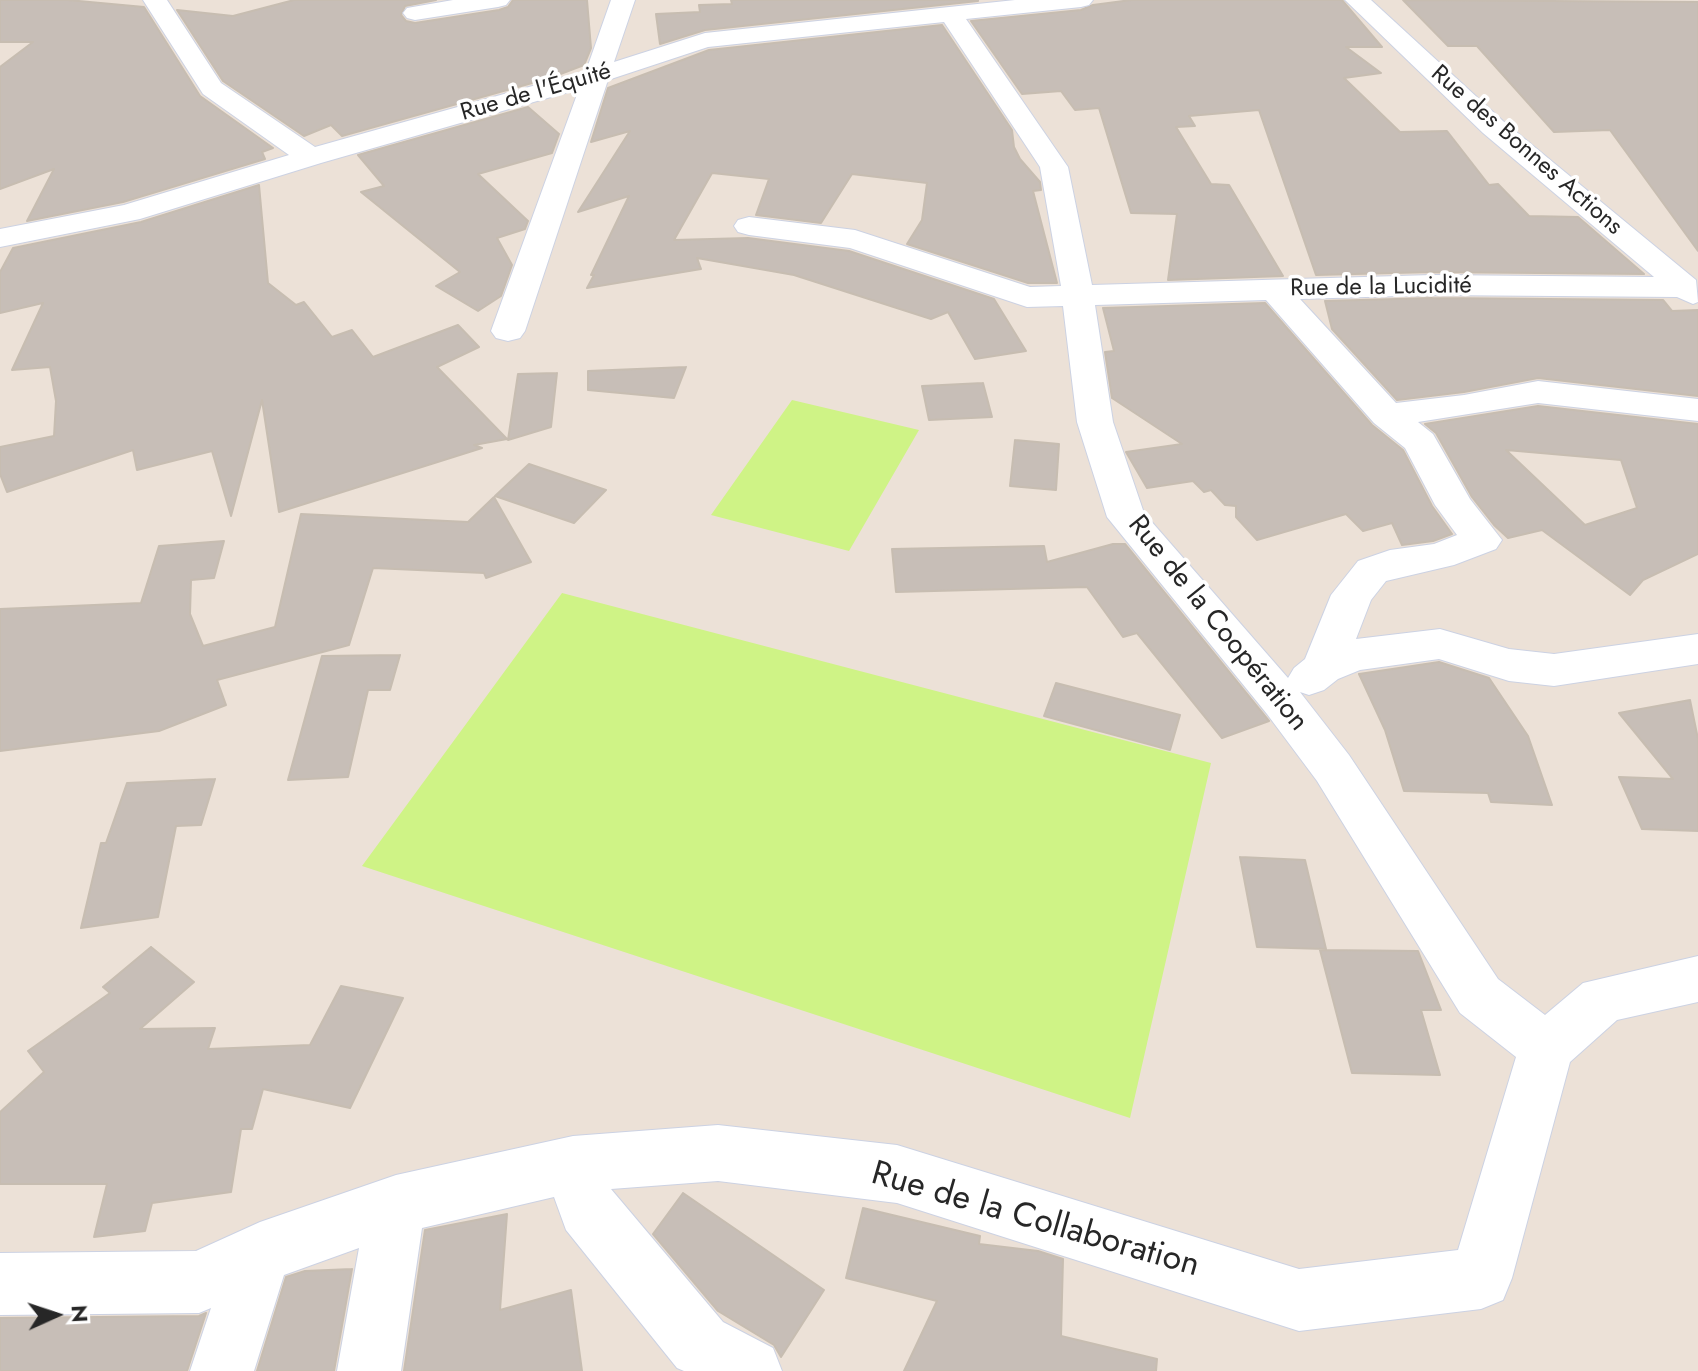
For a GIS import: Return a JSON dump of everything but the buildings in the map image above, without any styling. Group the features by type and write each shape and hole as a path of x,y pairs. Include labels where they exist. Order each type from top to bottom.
{"street":[{"path":"155,0 212,88 311,157"},
{"path":"415,13 498,0"},
{"path":"508,331 623,0"},
{"name":"Rue de l'Équité","path":"0,238 129,213 311,157 596,76 705,40 950,13 988,5 1081,0"},
{"name":"Rue des Bonnes Actions","path":"1357,0 1493,127 1692,292"},
{"name":"Rue de la Coopération","path":"950,13 1054,167 1078,296 1095,422 1126,517 1283,702 1333,768 1479,996 1546,1048"},
{"name":"Rue de la Lucidité","path":"749,226 855,239 1027,297 1432,285 1692,292"},
{"path":"1276,291 1387,415 1420,442 1454,505 1482,540 1440,556 1390,564 1372,571 1352,595 1323,668"},
{"path":"1387,415 1464,406 1538,392 1698,410"},
{"path":"1283,702 1323,668 1353,655 1440,644 1509,665 1554,670 1698,649"},
{"path":"1546,1048 1602,1000 1698,979"},
{"name":"Rue de la Collaboration","path":"0,1284 199,1282 260,1253 396,1205 573,1164 718,1153 897,1174 1299,1300 1481,1278 1546,1048"},
{"path":"573,1164 587,1209 700,1345 750,1371"},
{"path":"369,1371 396,1205"},
{"path":"222,1371 260,1253"}],"green space":[{"path":"792,400 919,430 849,551 711,515"},
{"path":"562,593 1211,763 1130,1118 362,866"}]}
